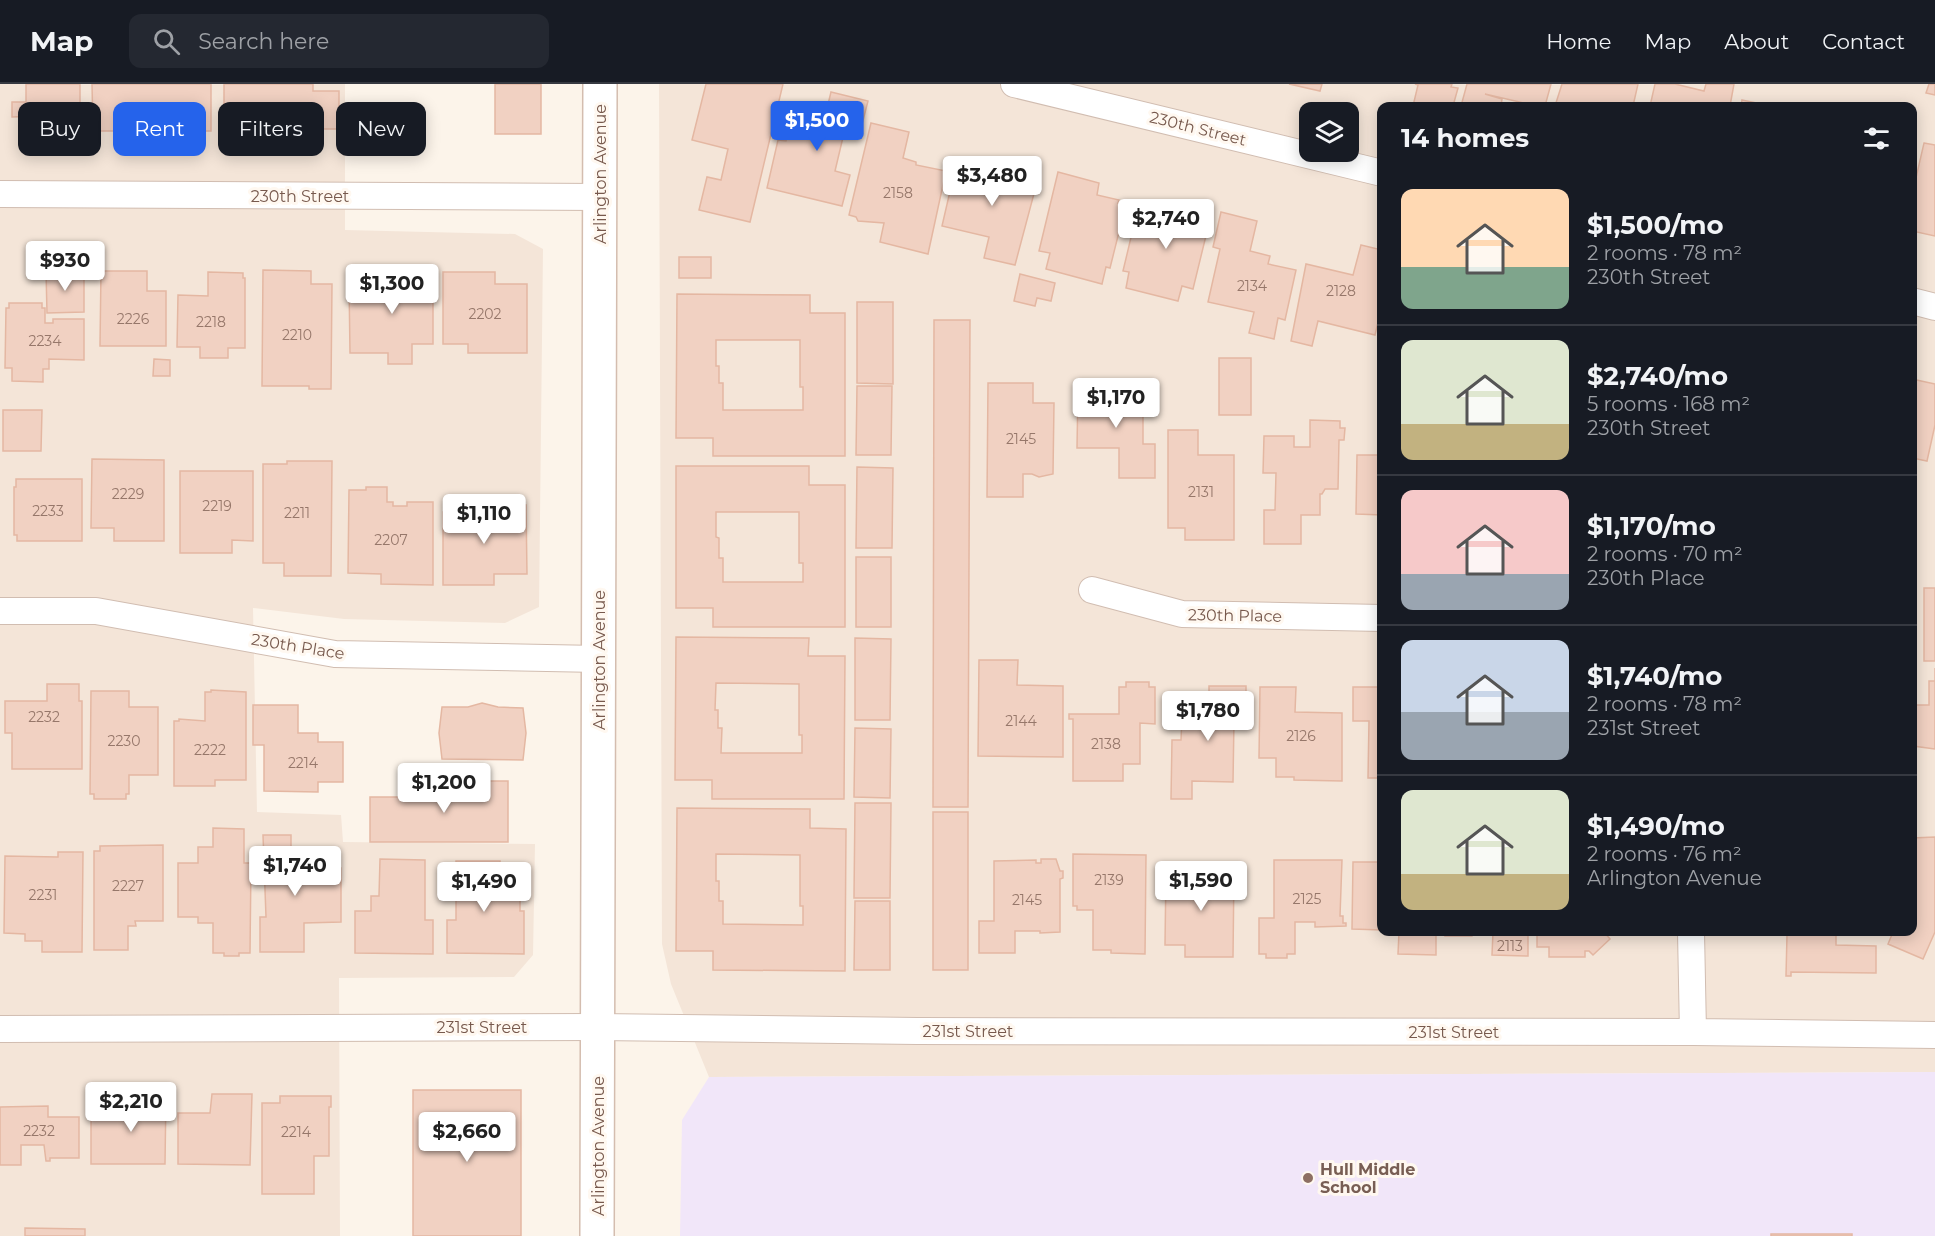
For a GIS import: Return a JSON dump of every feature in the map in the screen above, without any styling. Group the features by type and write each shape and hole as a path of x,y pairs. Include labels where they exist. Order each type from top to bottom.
{"main road":[{"name":"Arlington Avenue","path":"597,1236 600,84"}],"street":[{"name":"230th Street","path":"1014,84 1377,172"},
{"name":"230th Street","path":"0,194 600,197"},
{"path":"1917,303 1935,307"},
{"name":"230th Place","path":"1092,590 1182,614 1377,618"},
{"name":"230th Place","path":"0,611 96,611 335,654 599,659"},
{"path":"1691,936 1693,1032"},
{"name":"231st Street","path":"0,1029 598,1027 917,1031 1693,1032 1935,1035"}],"shaded area":[{"path":"0,84 345,84 345,102 336,102 336,156 345,156 345,230 515,234 543,249 539,607 505,623 344,619 253,608 257,812 341,815 343,842 535,844 533,955 514,977 339,978 340,1236 0,1236"},
{"path":"659,84 1935,84 1935,1072 709,1077 671,984 662,944"},
{"name":"Hull Middle School","path":"1935,1072 1935,1236 680,1236 682,1120 709,1077"}],"building":[{"path":"26,84 80,84 80,102 26,102"},
{"path":"92,84 211,84 211,131 206,131 206,102 113,102 113,131 101,131 101,102 92,102"},
{"path":"224,84 313,84 313,91 339,91 339,102 336,102 336,129 324,129 324,102 224,102"},
{"path":"495,84 541,84 541,134 495,134"},
{"path":"706,84 783,84 750,222 699,210 707,177 721,180 728,149 692,140"},
{"path":"1289,84 1322,84 1320,91"},
{"path":"1415,84 1452,84 1451,87 1458,88 1454,102 1414,102 1418,85"},
{"path":"1467,84 1551,84 1546,102 1520,102 1485,94 1502,99 1502,102 1462,102"},
{"path":"1562,84 1638,84 1634,102 1556,102"},
{"path":"1655,84 1675,84 1704,91 1706,84 1734,84 1731,102 1651,102"},
{"path":"1929,84 1935,84 1935,95 1926,93"},
{"path":"831,92 868,101 859,136 844,133 835,171 850,175 842,206 767,188 778,140 786,141 793,114 824,121"},
{"path":"12,102 18,102 18,117 12,117"},
{"path":"871,123 909,132 903,158 916,162 916,165 946,171 928,254 880,242 884,223 858,221 856,217 849,215"},
{"path":"1924,143 1935,145 1935,236 1917,232 1917,173"},
{"path":"957,161 1000,171 997,184 1002,185 1006,163 1040,171 1015,265 984,258 989,237 942,226"},
{"path":"1058,172 1099,183 1097,195 1126,204 1110,268 1106,267 1102,284 1046,269 1050,253 1039,251"},
{"path":"1172,201 1212,211 1193,289 1182,286 1178,301 1126,288 1129,272 1123,271 1138,208 1169,213"},
{"path":"1221,212 1257,221 1250,251 1270,256 1268,264 1296,270 1285,320 1278,318 1274,339 1249,333 1254,312 1208,302 1220,249 1213,247"},
{"path":"1361,245 1377,249 1377,327 1375,335 1318,321 1312,346 1291,341 1306,264 1353,275"},
{"path":"679,257 711,257 711,278 679,278"},
{"path":"263,270 311,271 311,284 332,284 331,389 309,389 309,386 262,386"},
{"path":"46,271 84,271 84,312 47,313"},
{"path":"101,271 147,271 147,291 166,291 166,346 100,346"},
{"path":"208,272 243,273 243,278 245,278 245,348 228,348 228,358 200,358 200,347 177,347 178,295 208,296"},
{"path":"433,272 433,344 412,344 412,364 388,364 388,353 350,353 349,282 381,282 381,273"},
{"path":"443,272 495,272 495,284 527,284 527,353 468,353 468,344 443,344"},
{"path":"1020,274 1055,283 1051,301 1037,298 1035,306 1014,301"},
{"path":"677,294 810,295 810,313 845,313 845,456 713,456 713,438 676,438","holes":["716,340 800,340 800,387 803,387 803,410 723,410 723,383 719,383 719,366 716,366"]},
{"path":"857,302 893,302 893,384 857,383"},
{"path":"9,303 42,303 42,308 45,308 45,323 53,323 53,319 84,319 84,360 49,359 49,369 43,369 43,382 12,381 12,368 5,368 6,308 9,308"},
{"path":"934,320 970,320 968,807 933,807"},
{"path":"1219,358 1251,358 1251,415 1219,415"},
{"path":"154,359 170,360 170,376 153,376"},
{"path":"1917,380 1935,384 1935,425 1927,461 1917,459"},
{"path":"988,383 1033,383 1033,403 1054,403 1053,474 1039,477 1023,474 1023,497 987,497"},
{"path":"857,386 892,386 891,455 856,455"},
{"path":"1078,389 1143,390 1143,444 1155,444 1155,478 1119,478 1119,448 1077,448"},
{"path":"3,410 42,410 41,451 3,451"},
{"path":"1310,420 1340,421 1340,428 1345,428 1344,440 1339,440 1338,489 1325,489 1320,494 1320,515 1301,515 1301,544 1264,544 1264,510 1275,510 1276,473 1263,473 1264,436 1294,436 1294,447 1310,447"},
{"path":"1168,430 1198,430 1198,455 1234,455 1234,540 1185,540 1185,528 1168,528"},
{"path":"1357,455 1377,455 1377,515 1356,514"},
{"path":"92,459 164,460 164,541 114,541 114,528 91,528"},
{"path":"287,461 332,461 331,576 284,576 284,563 263,563 263,464 287,464"},
{"path":"676,466 809,466 809,485 845,485 845,627 713,627 713,608 676,608","holes":["716,512 799,512 799,563 803,563 803,582 723,582 723,558 719,558 719,538 716,537"]},
{"path":"857,467 893,468 892,548 856,548"},
{"path":"180,471 253,471 253,541 232,540 232,553 180,553"},
{"path":"16,479 82,479 82,541 17,541 17,535 14,535"},
{"path":"366,487 387,487 387,502 393,502 393,506 407,506 407,502 433,502 433,585 381,584 381,574 348,573 349,490 366,490"},
{"path":"488,505 526,505 527,574 494,574 494,585 443,585 443,512 488,512"},
{"path":"856,557 891,557 891,627 856,627"},
{"path":"1924,588 1935,588 1935,661 1924,661"},
{"path":"676,637 809,638 808,656 845,656 844,799 712,799 712,780 675,780","holes":["716,683 799,684 799,735 802,735 802,753 721,753 722,728 718,728 718,710 715,710"]},
{"path":"855,638 891,639 890,720 855,720"},
{"path":"979,660 1018,660 1017,685 1063,686 1063,757 978,756"},
{"path":"1929,681 1935,681 1935,749 1917,747 1917,705 1929,705"},
{"path":"1126,682 1149,682 1149,687 1155,687 1155,724 1140,723 1140,764 1123,764 1123,781 1073,781 1073,719 1069,719 1069,714 1119,714 1119,687 1126,687"},
{"path":"47,684 79,684 79,701 82,701 82,769 12,769 12,733 5,733 5,701 47,701"},
{"path":"1209,686 1246,686 1246,720 1234,720 1233,782 1192,781 1192,799 1171,799 1172,740 1181,740 1182,716 1209,717"},
{"path":"1260,687 1296,687 1295,712 1342,713 1342,781 1294,780 1294,777 1276,777 1276,758 1259,758"},
{"path":"1353,687 1377,687 1377,778 1368,778 1369,721 1353,721"},
{"path":"211,690 246,692 246,780 215,780 215,786 174,786 174,721 179,721 179,719 205,721 205,692 211,692"},
{"path":"91,691 129,691 129,707 158,707 158,775 129,775 129,794 126,794 126,799 94,799 94,794 90,794"},
{"path":"482,703 498,707 523,708 526,733 523,760 442,759 439,733 442,707 468,707"},
{"path":"253,705 298,705 298,733 318,733 318,742 343,742 343,782 318,782 318,792 264,791 264,745 253,745"},
{"path":"855,728 891,729 890,798 854,797"},
{"path":"426,781 508,781 508,842 370,842 370,797 426,797"},
{"path":"855,803 891,803 890,898 854,898"},
{"path":"677,808 810,809 810,828 846,829 845,971 713,970 713,951 676,951","holes":["716,854 800,855 800,906 803,906 803,925 723,924 723,901 719,901 719,881 716,881"]},
{"path":"933,812 968,812 968,970 933,970"},
{"path":"213,828 244,829 244,863 251,863 250,953 239,953 239,956 213,953 213,923 198,923 198,917 178,917 178,863 198,863 198,847 213,847"},
{"path":"263,835 291,835 291,864 310,864 310,871 341,868 341,922 304,923 304,952 260,952 260,917 266,917"},
{"path":"1935,837 1935,932 1923,959 1888,944 1891,936 1917,936 1917,838"},
{"path":"163,845 163,921 135,921 136,926 128,926 128,950 94,950 94,851 100,851 100,846"},
{"path":"58,852 83,852 82,952 42,952 42,941 25,941 25,934 4,933 5,856 58,857"},
{"path":"1073,854 1146,855 1145,954 1093,950 1093,910 1077,910 1077,906 1073,906"},
{"path":"380,859 425,860 425,920 433,920 433,954 355,953 355,911 371,911 371,896 379,896"},
{"path":"1041,859 1056,859 1060,871 1063,871 1063,878 1060,879 1060,932 1015,931 1015,953 979,953 979,921 994,921 994,861 1036,860 1036,863 1041,863"},
{"path":"1274,860 1342,860 1340,916 1343,916 1343,923 1346,923 1346,926 1315,927 1315,922 1295,922 1295,954 1287,954 1287,958 1266,958 1266,954 1259,954 1259,918 1274,918"},
{"path":"456,861 500,861 500,896 520,896 520,911 524,911 524,954 447,953 447,920 456,920"},
{"path":"1353,862 1377,862 1377,930 1352,929"},
{"path":"1166,871 1234,871 1233,957 1185,957 1185,945 1165,945"},
{"path":"855,901 890,901 890,970 854,970"},
{"path":"1399,936 1436,936 1436,955 1398,954"},
{"path":"1493,936 1528,936 1528,956 1492,955"},
{"path":"1537,936 1607,936 1610,939 1593,955 1585,951 1585,957 1549,957 1549,947 1537,947"},
{"path":"1787,936 1836,936 1836,945 1876,946 1876,973 1791,972 1791,976 1786,976"},
{"path":"413,1090 521,1090 521,1236 413,1236"},
{"path":"127,1094 166,1094 165,1164 91,1164 91,1113 124,1113"},
{"path":"212,1094 252,1094 250,1165 178,1164 178,1113 210,1113"},
{"path":"280,1096 331,1096 329,1156 314,1156 314,1194 262,1194 262,1103 280,1103"},
{"path":"48,1106 48,1117 79,1117 79,1158 50,1158 50,1161 46,1161 44,1145 21,1145 21,1165 0,1165 0,1107"},
{"path":"25,1228 85,1229 85,1236 25,1236"},
{"path":"1771,1234 1852,1234 1852,1236 1771,1236"}],"place":[{"name":"Hull Middle School","path":"1308,1178"}]}
